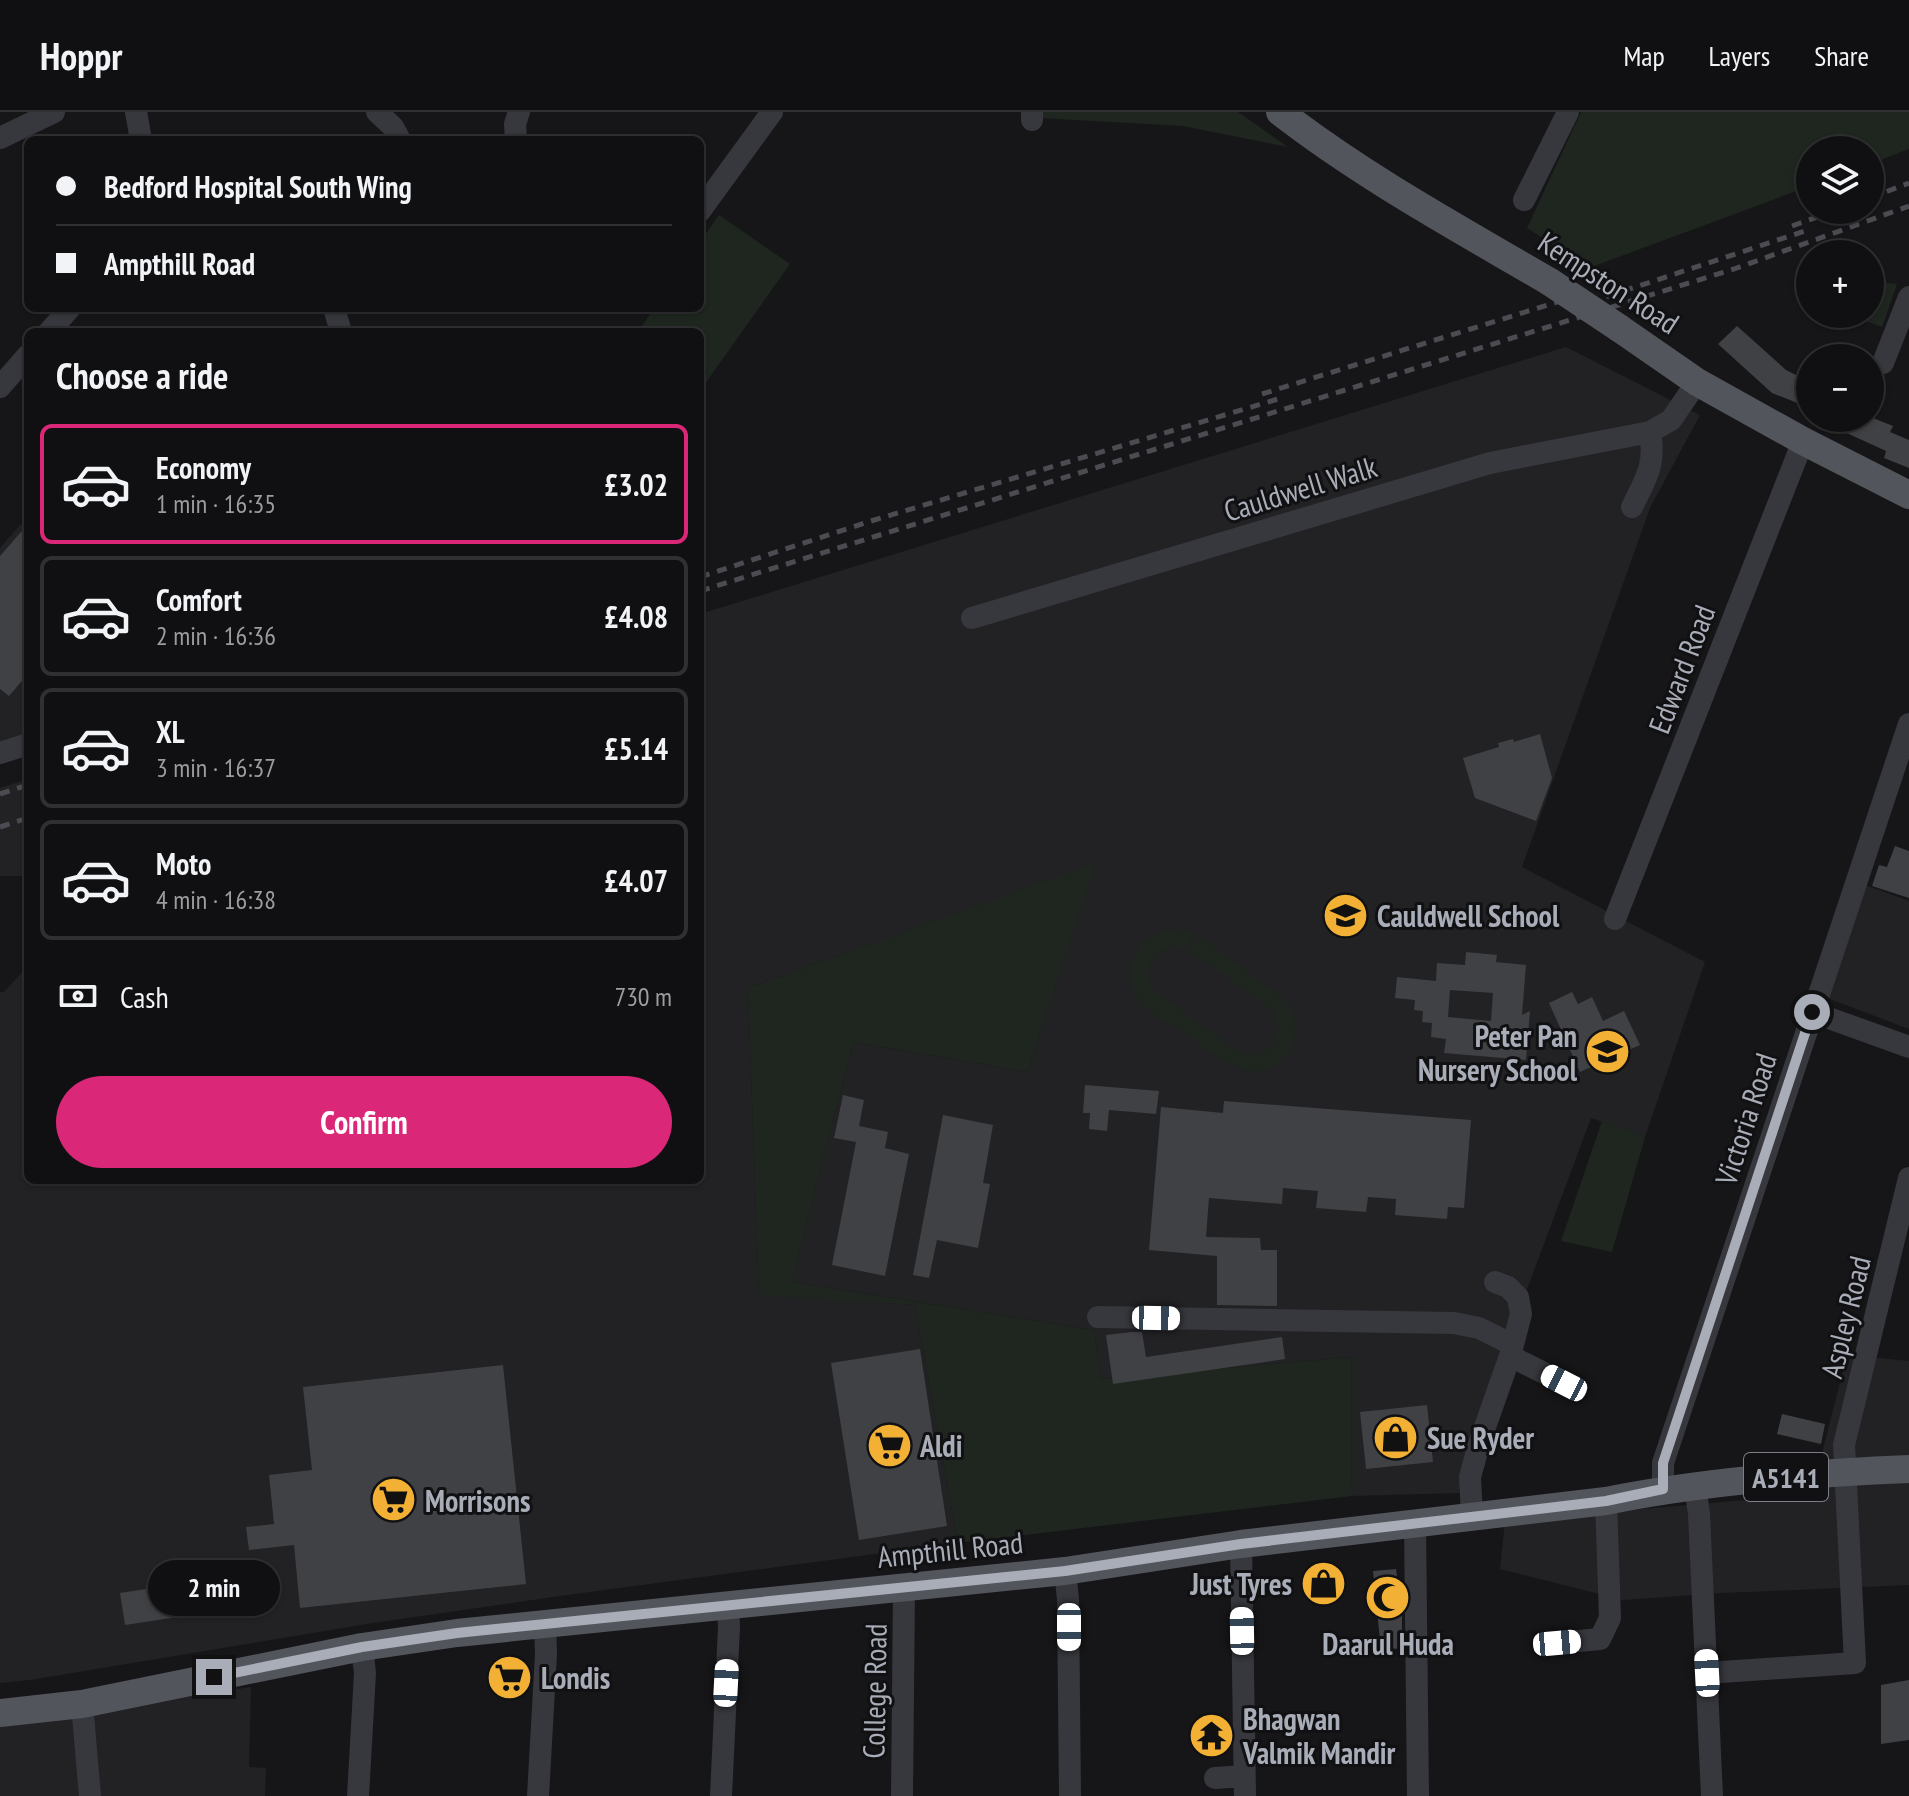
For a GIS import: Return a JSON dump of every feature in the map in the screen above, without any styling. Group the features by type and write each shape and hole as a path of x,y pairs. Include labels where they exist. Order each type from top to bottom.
{"main road":[{"name":"Kempston Road","path":"1280,112 1321,144 1550,282 1697,382 1909,495"},
{"name":"Ampthill Road","path":"0,1713 82,1704 362,1647 545,1623 1065,1571 1241,1544 1606,1501 1663,1489 1845,1471 1909,1469"}],"street":[{"path":"0,138 54,112"},
{"path":"136,112 140,136"},
{"path":"377,112 398,136"},
{"path":"516,136 519,112"},
{"path":"704,206 772,112"},
{"path":"1524,200 1568,112"},
{"path":"1884,360 1909,297"},
{"path":"52,328 66,312"},
{"path":"0,387 24,360"},
{"name":"Cauldwell Walk","path":"972,618 1490,463 1650,432 1671,420 1697,382"},
{"path":"1632,507 1654,453 1650,432"},
{"name":"Edward Road","path":"1615,919 1803,441"},
{"name":"Victoria Road","path":"1663,1489 1663,1463 1909,724"},
{"path":"0,753 24,745"},
{"path":"1812,1012 1909,1047"},
{"name":"Aspley Road","path":"1707,1673 1855,1663 1844,1445 1909,1178"},
{"path":"1472,1516 1470,1477 1512,1351 1521,1314 1518,1297 1508,1287 1495,1282"},
{"path":"1098,1317 1454,1323 1479,1328 1564,1383"},
{"path":"1695,1486 1699,1514 1712,1796"},
{"path":"1557,1643 1600,1639 1610,1618 1606,1501"},
{"path":"1415,1524 1418,1796"},
{"path":"1215,1778 1244,1786 1241,1544"},
{"path":"1065,1571 1070,1796"},
{"name":"College Road","path":"902,1796 904,1588"},
{"path":"721,1796 728,1605"},
{"path":"538,1796 545,1623"},
{"path":"358,1796 365,1673 362,1647"},
{"path":"82,1704 90,1796"}],"shaded area":[{"path":"1039,112 1238,112 1288,147 1183,126 1039,118"},
{"path":"1581,112 1909,112 1909,149 1884,159 1884,136 1796,136 1796,191 1589,268 1527,228"},
{"path":"719,215 790,264 704,385 704,328 641,328 651,312 704,312 704,236"},
{"path":"1884,283 1897,284 1884,321"},
{"path":"1566,347 1700,415 1650,508 1522,867 1705,962 1645,1137 1591,1118 1492,1383 1459,1493 1352,1496 1351,1357 1101,1379 1094,1330 792,1282 853,1042 1028,1072 1094,864 748,988 759,1294 915,1305 958,1543 373,1623 0,1683 0,992 4,992 24,970 24,1184 704,1184 704,613"},
{"path":"24,521 24,756 0,764 0,548"},
{"path":"24,780 24,876 0,876 0,788"},
{"path":"1095,863 1028,1072 853,1042 792,1282 1094,1330 1101,1379 1351,1357 1352,1496 958,1543 915,1305 759,1295 748,988"},
{"path":"1865,885 1909,901 1909,1029 1827,998"},
{"path":"1181,929 1195,934 1185,948 1171,946 1154,955 1148,972 1151,988 1240,1052 1250,1055 1267,1050 1276,1037 1277,1019 1273,1010 1189,951 1200,937 1284,998 1293,1016 1295,1036 1290,1049 1278,1063 1264,1070 1250,1071 1220,1059 1157,1015 1137,996 1130,971 1138,950 1156,935"},
{"path":"1602,1121 1645,1137 1612,1252 1561,1241"},
{"path":"1847,1355 1909,1361 1909,1585 1623,1600 1500,1569 1505,1521 1827,1493 1823,1449"},
{"path":"251,1687 249,1767 266,1768 265,1796 0,1796 0,1724"}],"building":[{"path":"1737,326 1786,370 1796,375 1796,402 1772,393 1718,344"},
{"path":"1884,422 1893,426 1890,432 1909,440 1909,468 1884,458 1886,451 1845,432 1884,432"},
{"path":"24,529 24,679 9,696 0,689 0,556"},
{"path":"1540,734 1552,778 1536,821 1475,798 1463,758 1499,747 1498,743"},
{"path":"1895,846 1909,851 1909,898 1872,886 1879,865 1887,867"},
{"path":"1466,952 1497,955 1496,962 1526,965 1522,1015 1530,1011 1526,1060 1444,1053 1446,1039 1431,1037 1432,1023 1422,1022 1423,1011 1414,1010 1415,1000 1395,998 1397,977 1436,981 1437,963 1465,965","holes":["1450,990 1493,993 1491,1021 1448,1017"]},
{"path":"1572,992 1578,1004 1592,997 1603,1021 1624,1011 1640,1045 1580,1072 1549,1003"},
{"path":"1085,1085 1159,1091 1156,1114 1109,1110 1107,1131 1089,1129 1090,1113 1083,1113"},
{"path":"843,1095 864,1100 859,1126 888,1132 885,1148 909,1154 885,1276 832,1265 856,1142 834,1138"},
{"path":"1224,1101 1471,1120 1464,1208 1448,1207 1447,1219 1395,1215 1396,1199 1368,1197 1366,1212 1316,1208 1318,1191 1283,1188 1282,1204 1209,1198 1206,1237 1260,1238 1261,1250 1277,1250 1277,1306 1217,1305 1217,1256 1149,1250 1161,1107 1223,1113"},
{"path":"943,1115 993,1125 983,1183 990,1184 978,1248 937,1240 929,1278 913,1275"},
{"path":"1142,1332 1146,1357 1282,1337 1285,1359 1113,1384 1106,1335"},
{"name":"Aldi","path":"920,1349 947,1526 859,1540 831,1363"},
{"name":"Morrisons","path":"503,1365 526,1584 300,1608 294,1545 249,1550 246,1527 274,1524 269,1475 312,1470 303,1387"},
{"name":"Sue Ryder","path":"1427,1405 1433,1462 1366,1469 1360,1412"},
{"path":"1782,1414 1825,1424 1821,1444 1777,1434"},
{"name":"Daarul Huda","path":"1396,1569 1402,1612 1402,1648 1381,1650 1373,1571"},
{"path":"178,1584 184,1616 125,1625 120,1593"},
{"path":"1909,1680 1909,1740 1881,1744 1881,1685"}],"railway":[{"path":"1884,193 1909,183"},
{"path":"704,590 1734,269 1909,206"},
{"path":"1792,226 1798,224"},
{"path":"1572,308 1808,230"},
{"path":"1262,394 1583,294"},
{"path":"704,576 871,521 1278,399"},
{"path":"0,794 24,786"},
{"path":"0,827 24,819"}],"place":[{"name":"Cauldwell School","path":"1346,915"},
{"name":"Peter Pan Nursery School","path":"1608,1052"},
{"name":"Sue Ryder","path":"1396,1437"},
{"name":"Aldi","path":"889,1445"},
{"name":"Morrisons","path":"394,1500"},
{"name":"Just Tyres","path":"1323,1583"},
{"name":"Daarul Huda","path":"1388,1597"},
{"name":"Londis","path":"510,1677"},
{"name":"Bhagwan Valmik Mandir","path":"1212,1735"}],"route":[{"path":"214,1677 362,1647 457,1633 1065,1571 1241,1544 1606,1501 1663,1489 1663,1463 1812,1012"}]}
